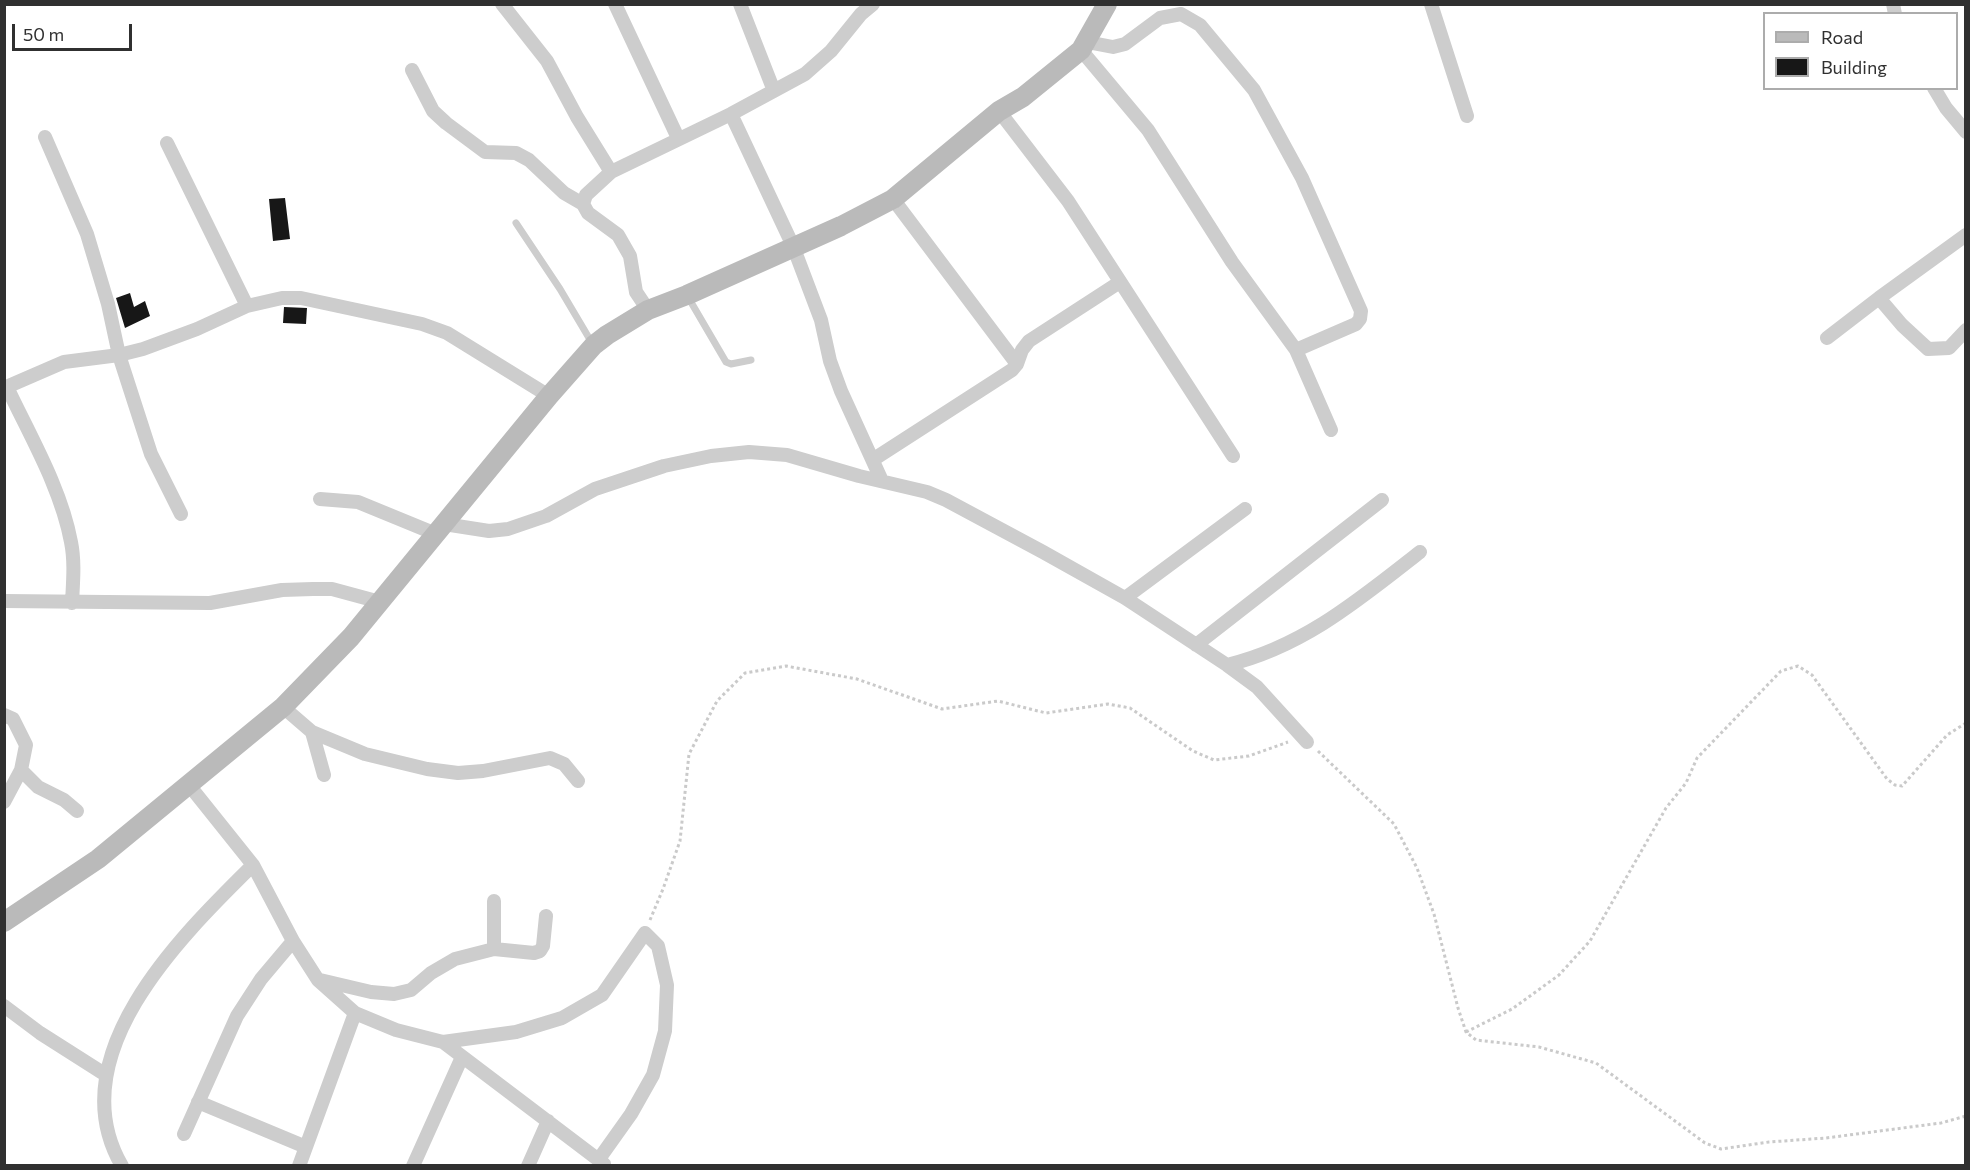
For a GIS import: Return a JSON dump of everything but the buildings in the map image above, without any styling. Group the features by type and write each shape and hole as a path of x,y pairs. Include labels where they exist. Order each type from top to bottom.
{"street":[{"path":"502,4 546,62 611,172"},
{"path":"615,4 678,138"},
{"path":"740,4 774,91"},
{"path":"4,922 98,859 283,707 332,657 380,602 549,396 594,345 648,310 687,295 841,226 893,199 999,111 1023,97 1084,46 1107,4"},
{"path":"1431,4 1467,116"},
{"path":"583,204 586,195 611,172 731,114 805,74 820,62 870,5"},
{"path":"1084,46 1113,47 1125,44 1160,18 1181,14 1200,25 1254,90 1302,178 1361,311 1360,319 1356,324 1296,350"},
{"path":"1084,46 1148,130 1232,262 1296,350 1331,430"},
{"path":"412,70 433,111 446,123 485,152 516,153 528,160 564,193 583,204 588,213 618,235 630,256 636,292 648,310"},
{"path":"1935,90 1965,132"},
{"path":"999,111 1068,201 1233,456"},
{"path":"731,114 793,246 821,320 830,361 841,391 874,459 882,481"},
{"path":"45,137 87,234 108,303 119,354 151,454 181,514"},
{"path":"167,143 247,306"},
{"path":"893,199 1017,364"},
{"path":"1827,338 1965,235"},
{"path":"874,459 995,382 1017,364 1022,350 1029,341 1120,282"},
{"path":"72,603 74,570 72,542 61,504 6,387 64,362 143,349 197,329 247,306 282,298 301,298 422,324 447,333 549,396"},
{"path":"1879,298 1902,325 1928,349 1949,348 1965,330"},
{"path":"320,500 358,502 440,529 508,529 546,516 595,489 664,466 711,456 749,452 787,455 859,476 927,492 946,500 1125,598 1257,687 1307,742"},
{"path":"1196,645 1382,500"},
{"path":"1125,598 1245,509"},
{"path":"1227,665 1263,655 1330,621 1420,552"},
{"path":"4,601 210,603 282,590 332,589 380,602"},
{"path":"283,707 312,732 365,754 427,769 458,773 483,771 550,758 564,764 578,781"},
{"path":"4,715 13,719 26,745 21,770 4,802"},
{"path":"312,732 324,775"},
{"path":"21,770 38,787 64,800 77,811"},
{"path":"189,785 253,865 293,940 318,980 356,1013 396,1030 443,1042 516,1032 562,1018 602,995 645,933 658,946 667,985 665,1031 653,1075 602,1162 443,1042"},
{"path":"122,1166 112,1149 105,1125 104,1105 107,1063 117,1038 152,978 186,933 253,865"},
{"path":"494,901 494,949"},
{"path":"318,980 370,992 394,994 411,990 432,973 455,959 494,949 534,953 540,951 543,946 546,916"},
{"path":"184,1134 237,1016 261,979 293,940"},
{"path":"4,1006 40,1033 106,1075"},
{"path":"299,1166 356,1013"},
{"path":"413,1166 462,1057"},
{"path":"198,1102 306,1148"},
{"path":"528,1166 548,1121"}],"lane":[{"path":"516,223 594,345"},
{"path":"687,295 726,362 731,364 751,360"}],"path":[{"path":"645,933 680,841 689,754 717,701 745,674 786,666 857,679 942,708 998,701 1046,713 1108,704 1130,708 1193,751 1214,760 1249,756 1284,742 1307,742 1394,824 1417,868 1434,914 1466,1032 1476,1040 1539,1047 1596,1063 1706,1143 1721,1149 1886,1131 1941,1123 1965,1116"},
{"path":"1466,1032 1512,1009 1559,975 1590,941 1666,808 1686,783 1697,758 1781,671 1798,666 1812,675 1887,778 1895,785 1902,786 1947,735 1965,723"}]}
